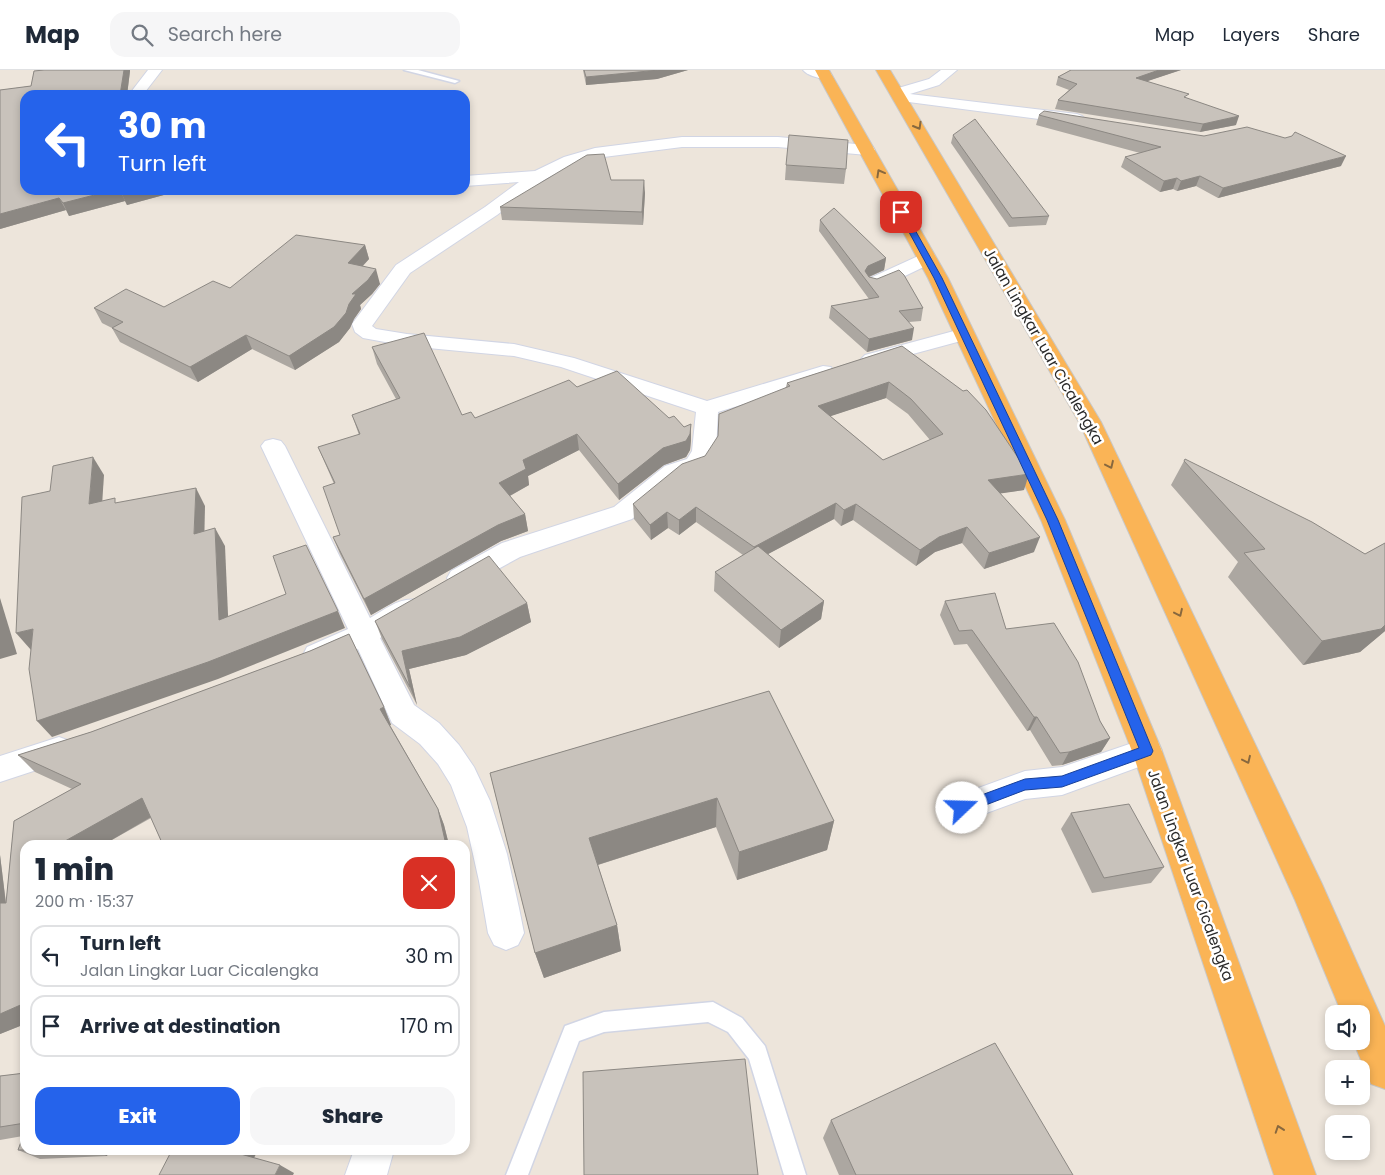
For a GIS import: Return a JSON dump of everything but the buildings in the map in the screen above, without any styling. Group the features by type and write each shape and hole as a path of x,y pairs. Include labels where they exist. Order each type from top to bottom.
{"highway":[{"name":"Jalan Lingkar Luar Cicalengka","path":"883,70 1090,422 1310,895 1357,1005"},
{"name":"Jalan Lingkar Luar Cicalengka","path":"819,72 867,150 927,258 1053,520 1146,751 1295,1175"},
{"name":"Jalan Lingkar Luar Cicalengka","path":"1370,1035 1385,1070"}],"street":[{"path":"140,90 155,70"},
{"path":"899,95 934,82 950,70"},
{"path":"899,95 1096,121"},
{"path":"867,150 778,142 682,142 628,148 570,160 538,176 491,211 403,269 362,324 362,328 370,334 407,340 514,350 567,362 707,408 847,366 965,334"},
{"path":"470,181 538,176"},
{"path":"875,283 927,258"},
{"path":"298,663 365,634 399,616 438,591 511,550 623,512 657,487 673,472 695,465 704,451 707,408"},
{"path":"273,446 403,714 431,735 459,770 478,812 497,883 506,933"},
{"path":"0,769 85,741"},
{"path":"962,808 1025,785 1062,782 1146,751"},
{"path":"366,1175 372,1155"}],"lane":[{"path":"408,70 455,80"},
{"path":"517,1175 572,1033 604,1022 713,1012 735,1024 758,1053 795,1175"}],"route":[{"path":"901,212 938,278 1053,520 1146,751 1062,782 1025,785 962,808"}]}
